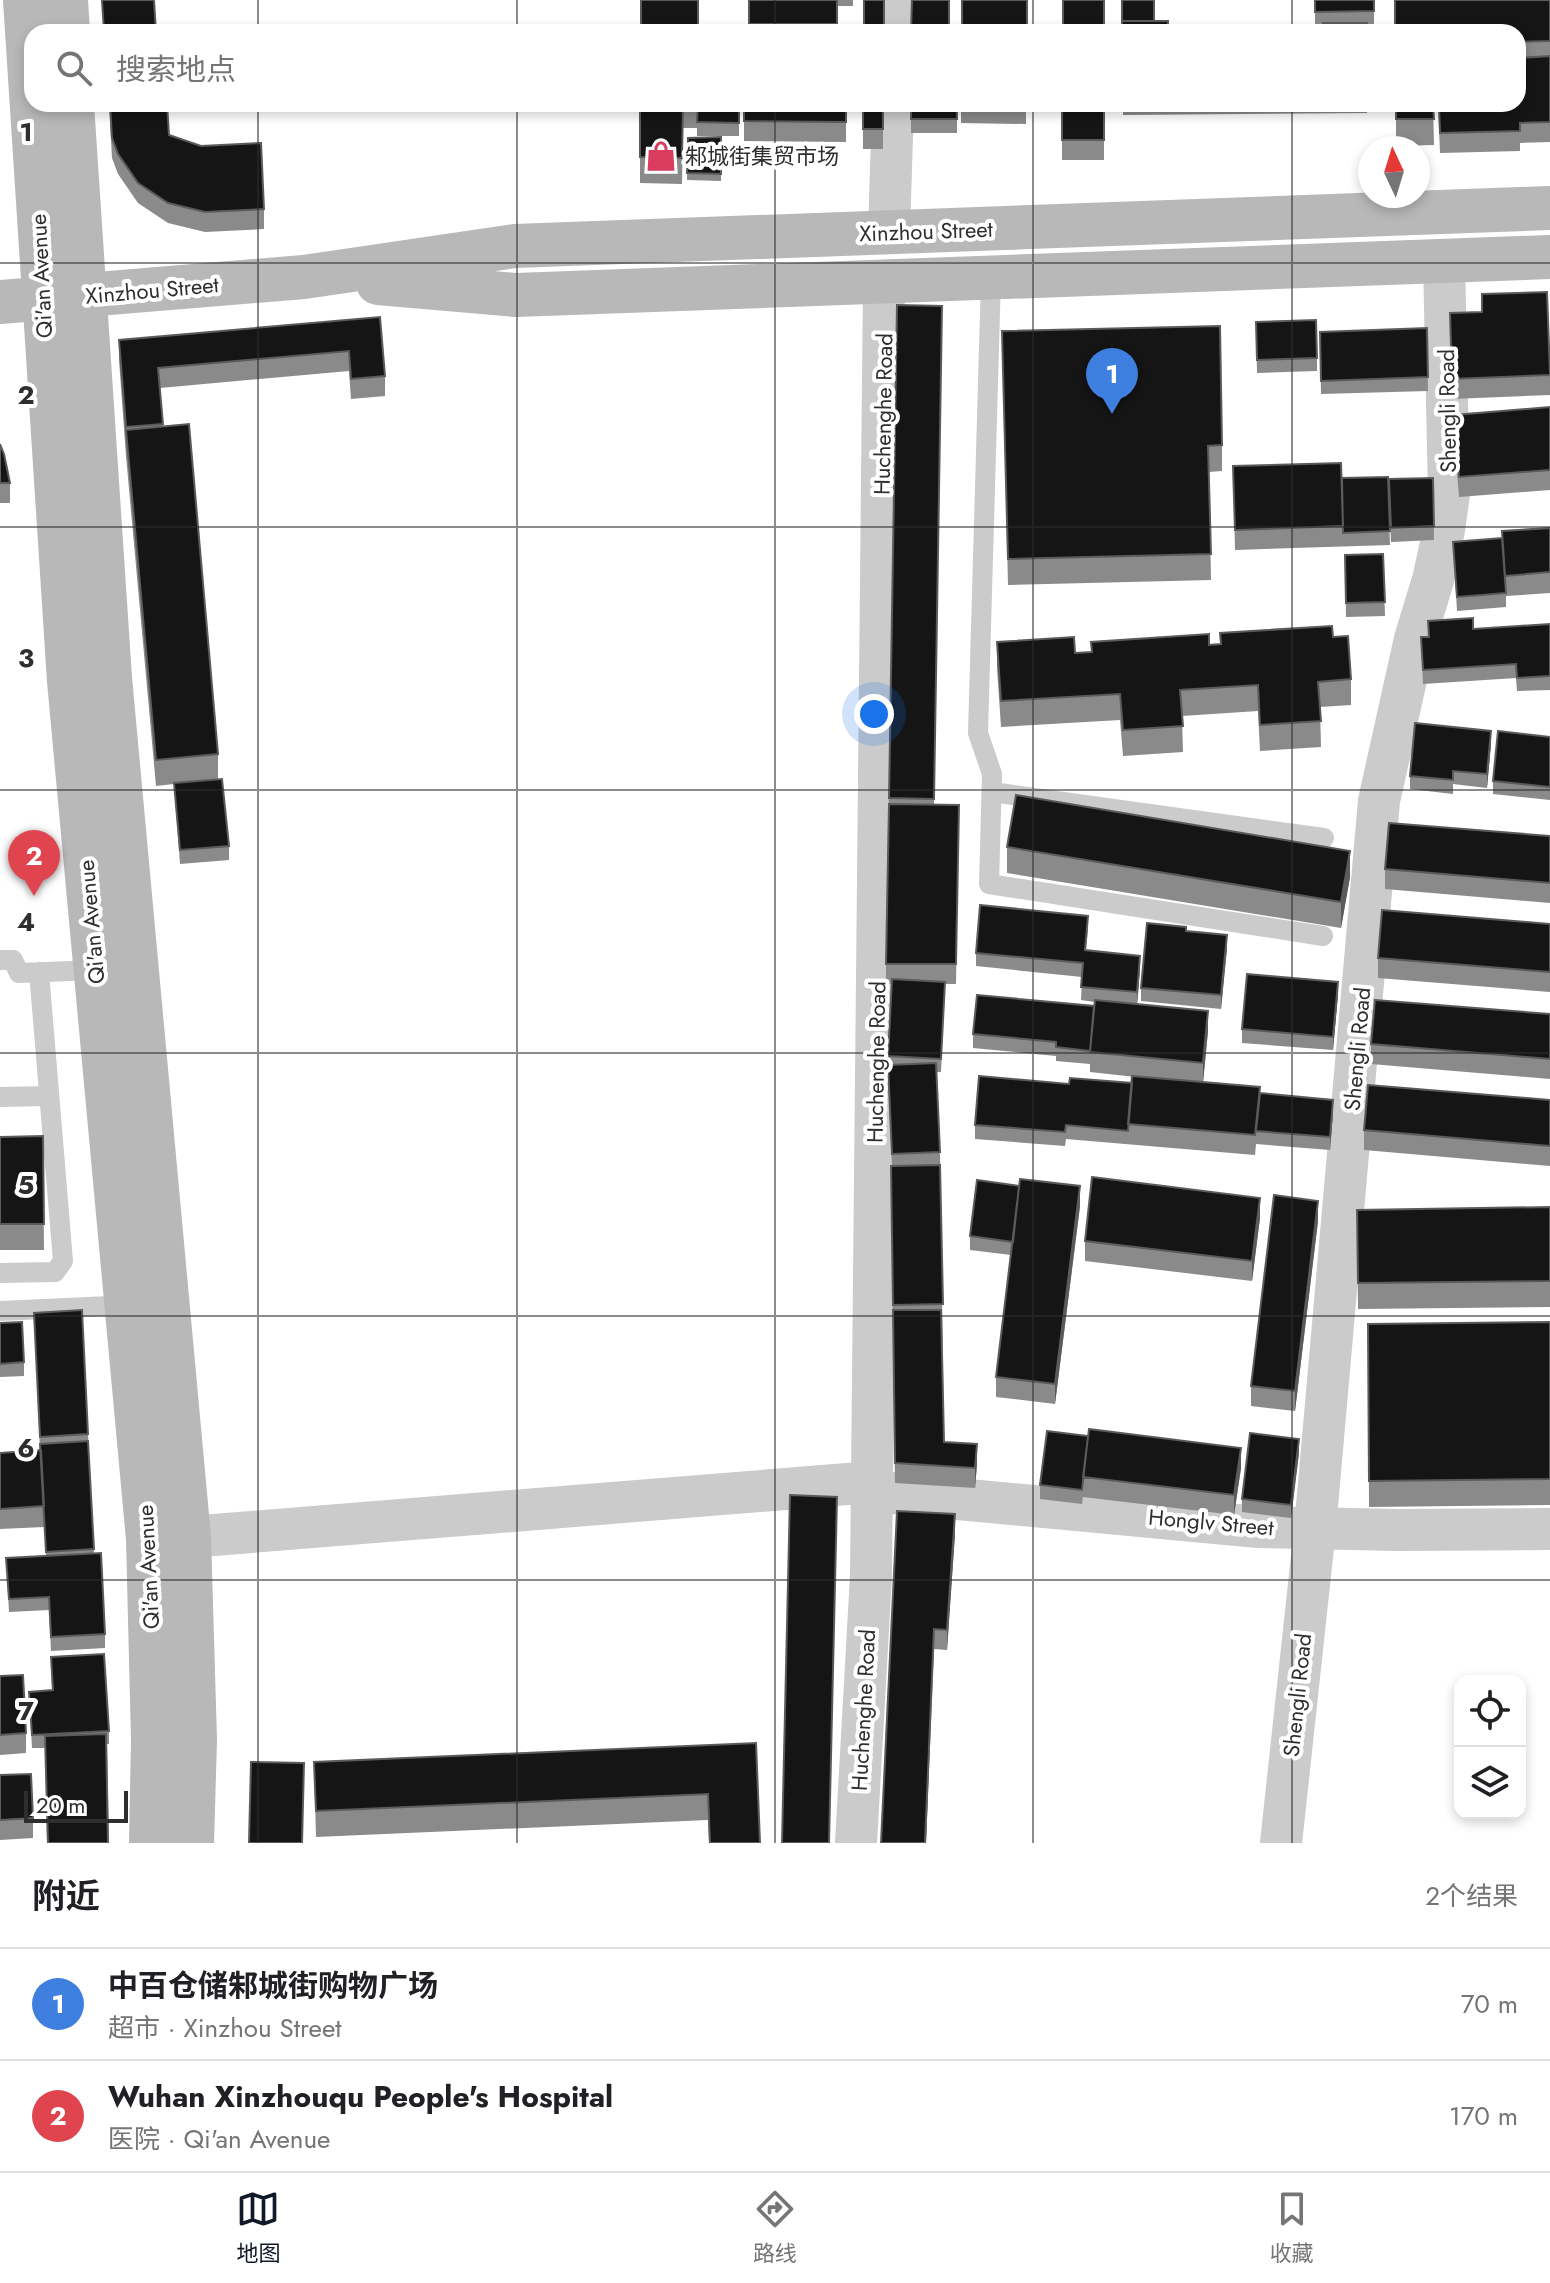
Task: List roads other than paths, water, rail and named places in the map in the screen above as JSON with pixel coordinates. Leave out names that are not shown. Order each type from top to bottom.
[{"type":"main road","name":"Qi'an Avenue","points":[[25,0],[26,24]]},
{"type":"main road","points":[[66,0],[68,24]]},
{"type":"main road","name":"Qi'an Avenue","points":[[31,112],[69,681],[96,970],[148,1304],[189,1537],[194,1697],[192,1843]]},
{"type":"main road","name":"Qi'an Avenue","points":[[71,112],[42,299],[110,678],[148,1304],[148,1539],[153,1740],[151,1843]]},
{"type":"main road","name":"Xinzhou Street","points":[[42,299],[304,277],[515,246],[1550,208]]},
{"type":"main road","name":"Xinzhou Street","points":[[304,277],[516,295],[1550,257]]},
{"type":"street","points":[[895,24],[896,0]]},
{"type":"street","points":[[889,233],[893,112]]},
{"type":"street","name":"Shengli Road","points":[[1281,1843],[1315,1529],[1379,801],[1415,639],[1444,530],[1449,494],[1444,261]]},
{"type":"street","name":"Huchenghe Road","points":[[856,1843],[871,1576],[884,281]]},
{"type":"street","name":"Honglv Street","points":[[189,1537],[872,1487],[1258,1527],[1550,1529]]},
{"type":"lane","points":[[991,277],[978,733],[992,774],[989,884],[1323,936]]},
{"type":"lane","points":[[992,792],[1324,838]]},
{"type":"lane","points":[[0,960],[13,960],[19,973],[96,970]]},
{"type":"lane","points":[[0,1273],[55,1272],[63,1261],[39,972]]},
{"type":"lane","points":[[0,1097],[49,1096]]},
{"type":"lane","points":[[0,1311],[148,1304]]},
{"type":"place","name":"邾城街集贸市场","points":[[661,156]]},
{"type":"place","name":"中百仓储邾城街购物广场","points":[[1112,414]]},
{"type":"place","name":"Wuhan Xinzhouqu People's Hospital","points":[[34,896]]}]
